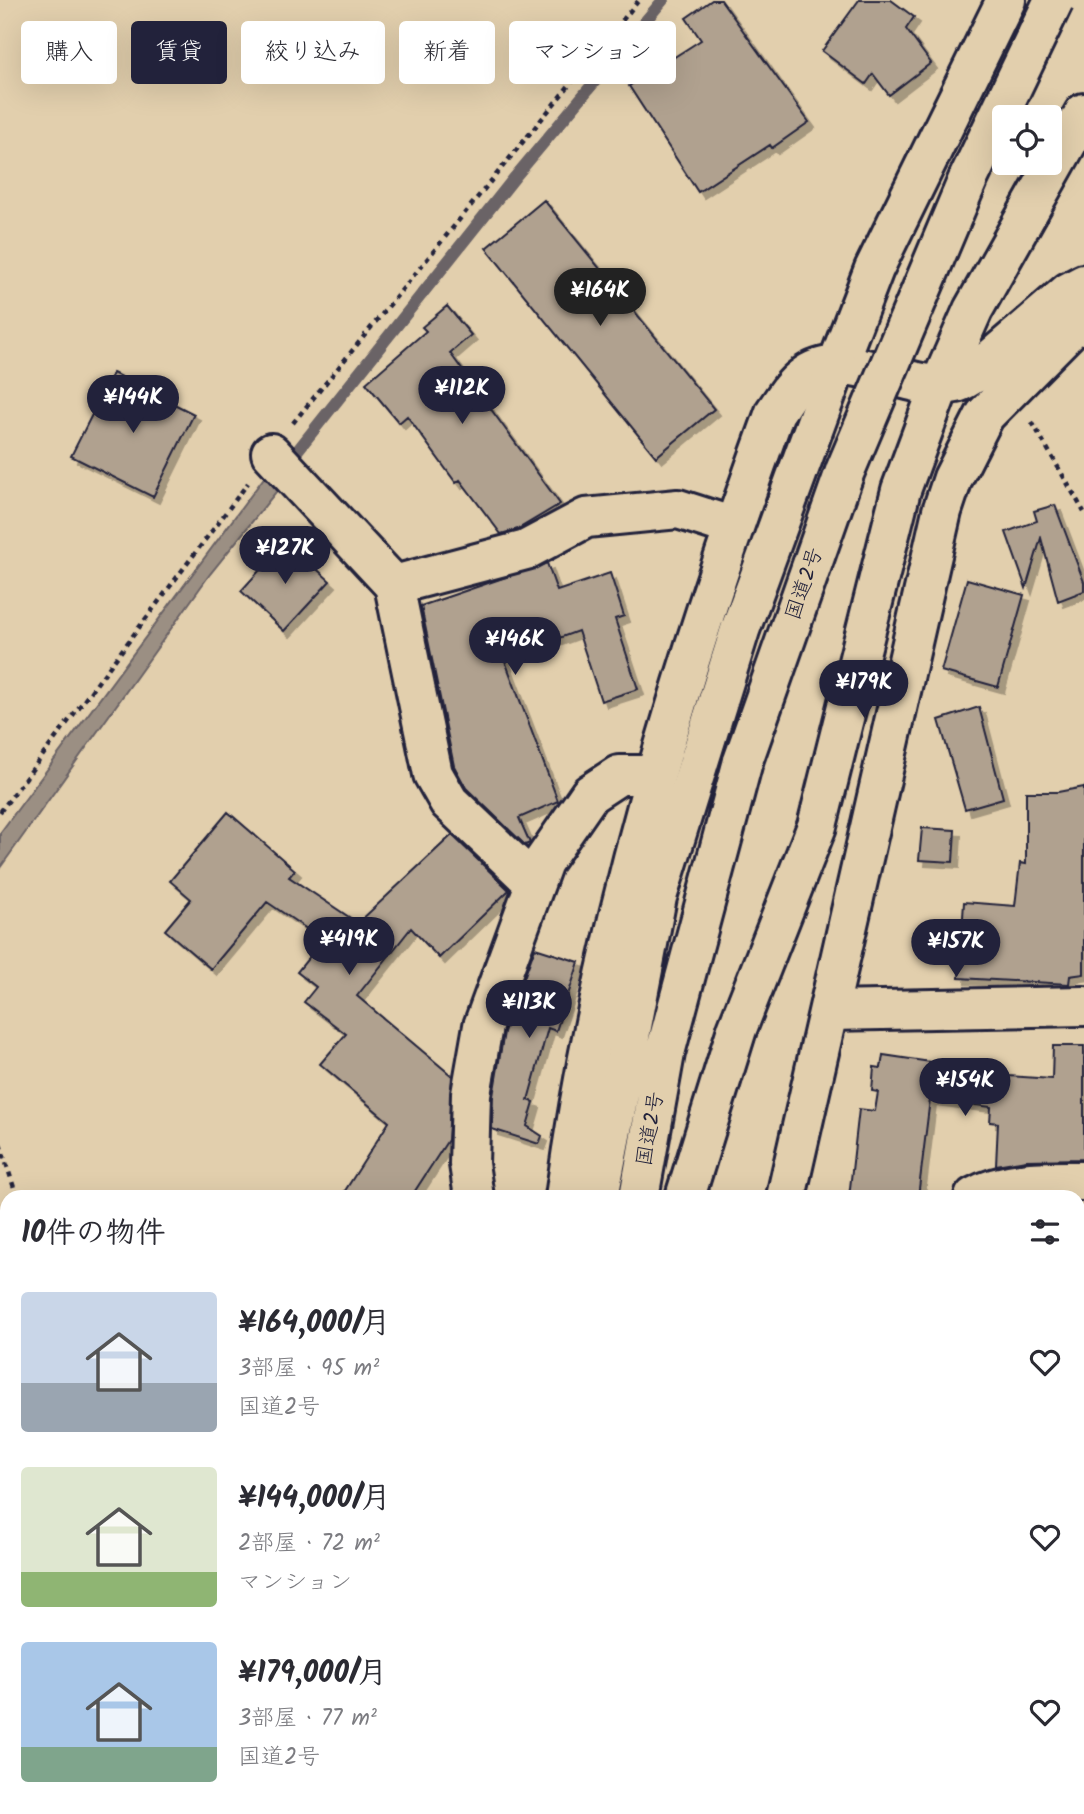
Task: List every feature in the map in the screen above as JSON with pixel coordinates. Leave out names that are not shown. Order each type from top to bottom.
[{"type":"main road","points":[[600,1190],[657,897],[740,630],[874,269],[1006,0]]},
{"type":"main road","name":"国道2号","points":[[640,1190],[665,1053],[743,761],[845,471],[968,177],[1054,0]]},
{"type":"main road","points":[[687,1190],[737,1029],[817,826],[901,490],[940,385],[973,310],[1084,113]]},
{"type":"main road","points":[[566,1190],[597,1016],[655,775],[734,527],[775,412],[801,378],[820,367],[837,365],[940,385],[957,383],[975,373],[1069,292],[1084,284]]},
{"type":"main road","points":[[790,1190],[942,511],[958,467],[985,415],[1084,315]]},
{"type":"main road","points":[[280,463],[394,585],[433,774],[449,802],[535,884]]},
{"type":"main road","points":[[394,585],[526,550],[586,519],[677,509],[734,527]]},
{"type":"main road","points":[[473,1190],[469,1164],[471,1094],[483,1026],[544,862],[590,794],[620,775],[655,775]]},
{"type":"main road","points":[[829,1011],[1084,1006]]},
{"type":"main road","points":[[987,1190],[1022,1183],[1084,1181]]},
{"type":"path","points":[[0,812],[280,463],[339,363],[639,0]]},
{"type":"path","points":[[1013,388],[1084,512]]},
{"type":"path","points":[[0,1144],[15,1190]]},
{"type":"shaded area","points":[[266,475],[284,482],[210,574],[0,868],[0,833]]},
{"type":"building","points":[[712,0],[721,0],[809,122],[772,148],[770,145],[698,192],[629,86],[676,84],[676,56],[701,40],[686,18]]},
{"type":"building","points":[[859,0],[891,0],[914,17],[906,29],[931,63],[889,95],[873,74],[866,84],[822,51]]},
{"type":"building","points":[[544,200],[714,409],[656,457],[486,248]]},
{"type":"building","points":[[447,306],[471,335],[450,353],[560,504],[518,529],[501,534],[460,480],[456,483],[407,416],[399,423],[366,383],[426,331],[422,327]]},
{"type":"building","points":[[113,373],[194,414],[153,497],[71,456]]},
{"type":"building","points":[[1055,505],[1084,582],[1084,591],[1058,601],[1041,538],[1026,588],[1006,532],[1037,521],[1034,511]]},
{"type":"building","points":[[286,541],[330,581],[284,631],[241,591]]},
{"type":"building","points":[[547,563],[557,591],[610,573],[624,616],[615,619],[638,689],[601,701],[578,631],[504,658],[558,801],[519,818],[530,843],[525,845],[466,788],[454,766],[421,606]]},
{"type":"building","points":[[967,579],[1024,595],[998,687],[941,671]]},
{"type":"building","points":[[979,707],[1003,798],[965,809],[939,720]]},
{"type":"building","points":[[1084,787],[1084,974],[1070,976],[1069,984],[959,978],[964,902],[1015,906],[1020,863],[1026,864],[1026,792],[1058,792]]},
{"type":"building","points":[[228,812],[295,870],[289,877],[358,923],[452,835],[509,890],[439,958],[411,928],[357,996],[452,1076],[448,1140],[416,1190],[345,1190],[389,1122],[320,1064],[346,1034],[304,1002],[316,987],[297,972],[323,940],[267,902],[211,969],[165,930],[191,899],[170,881]]},
{"type":"building","points":[[922,828],[955,830],[953,862],[919,860]]},
{"type":"building","points":[[535,948],[579,962],[556,1031],[548,1028],[528,1100],[534,1102],[527,1126],[542,1136],[539,1144],[492,1129],[493,1096],[504,1032]]},
{"type":"building","points":[[1053,1046],[1084,1046],[1084,1159],[1026,1160],[996,1165],[998,1123],[990,1122],[991,1107],[930,1099],[919,1190],[850,1190],[859,1109],[875,1111],[878,1092],[872,1091],[874,1067],[881,1068],[883,1055],[951,1065],[950,1072],[1052,1079]]},
{"type":"waterway","points":[[286,465],[515,177],[663,0]]}]
